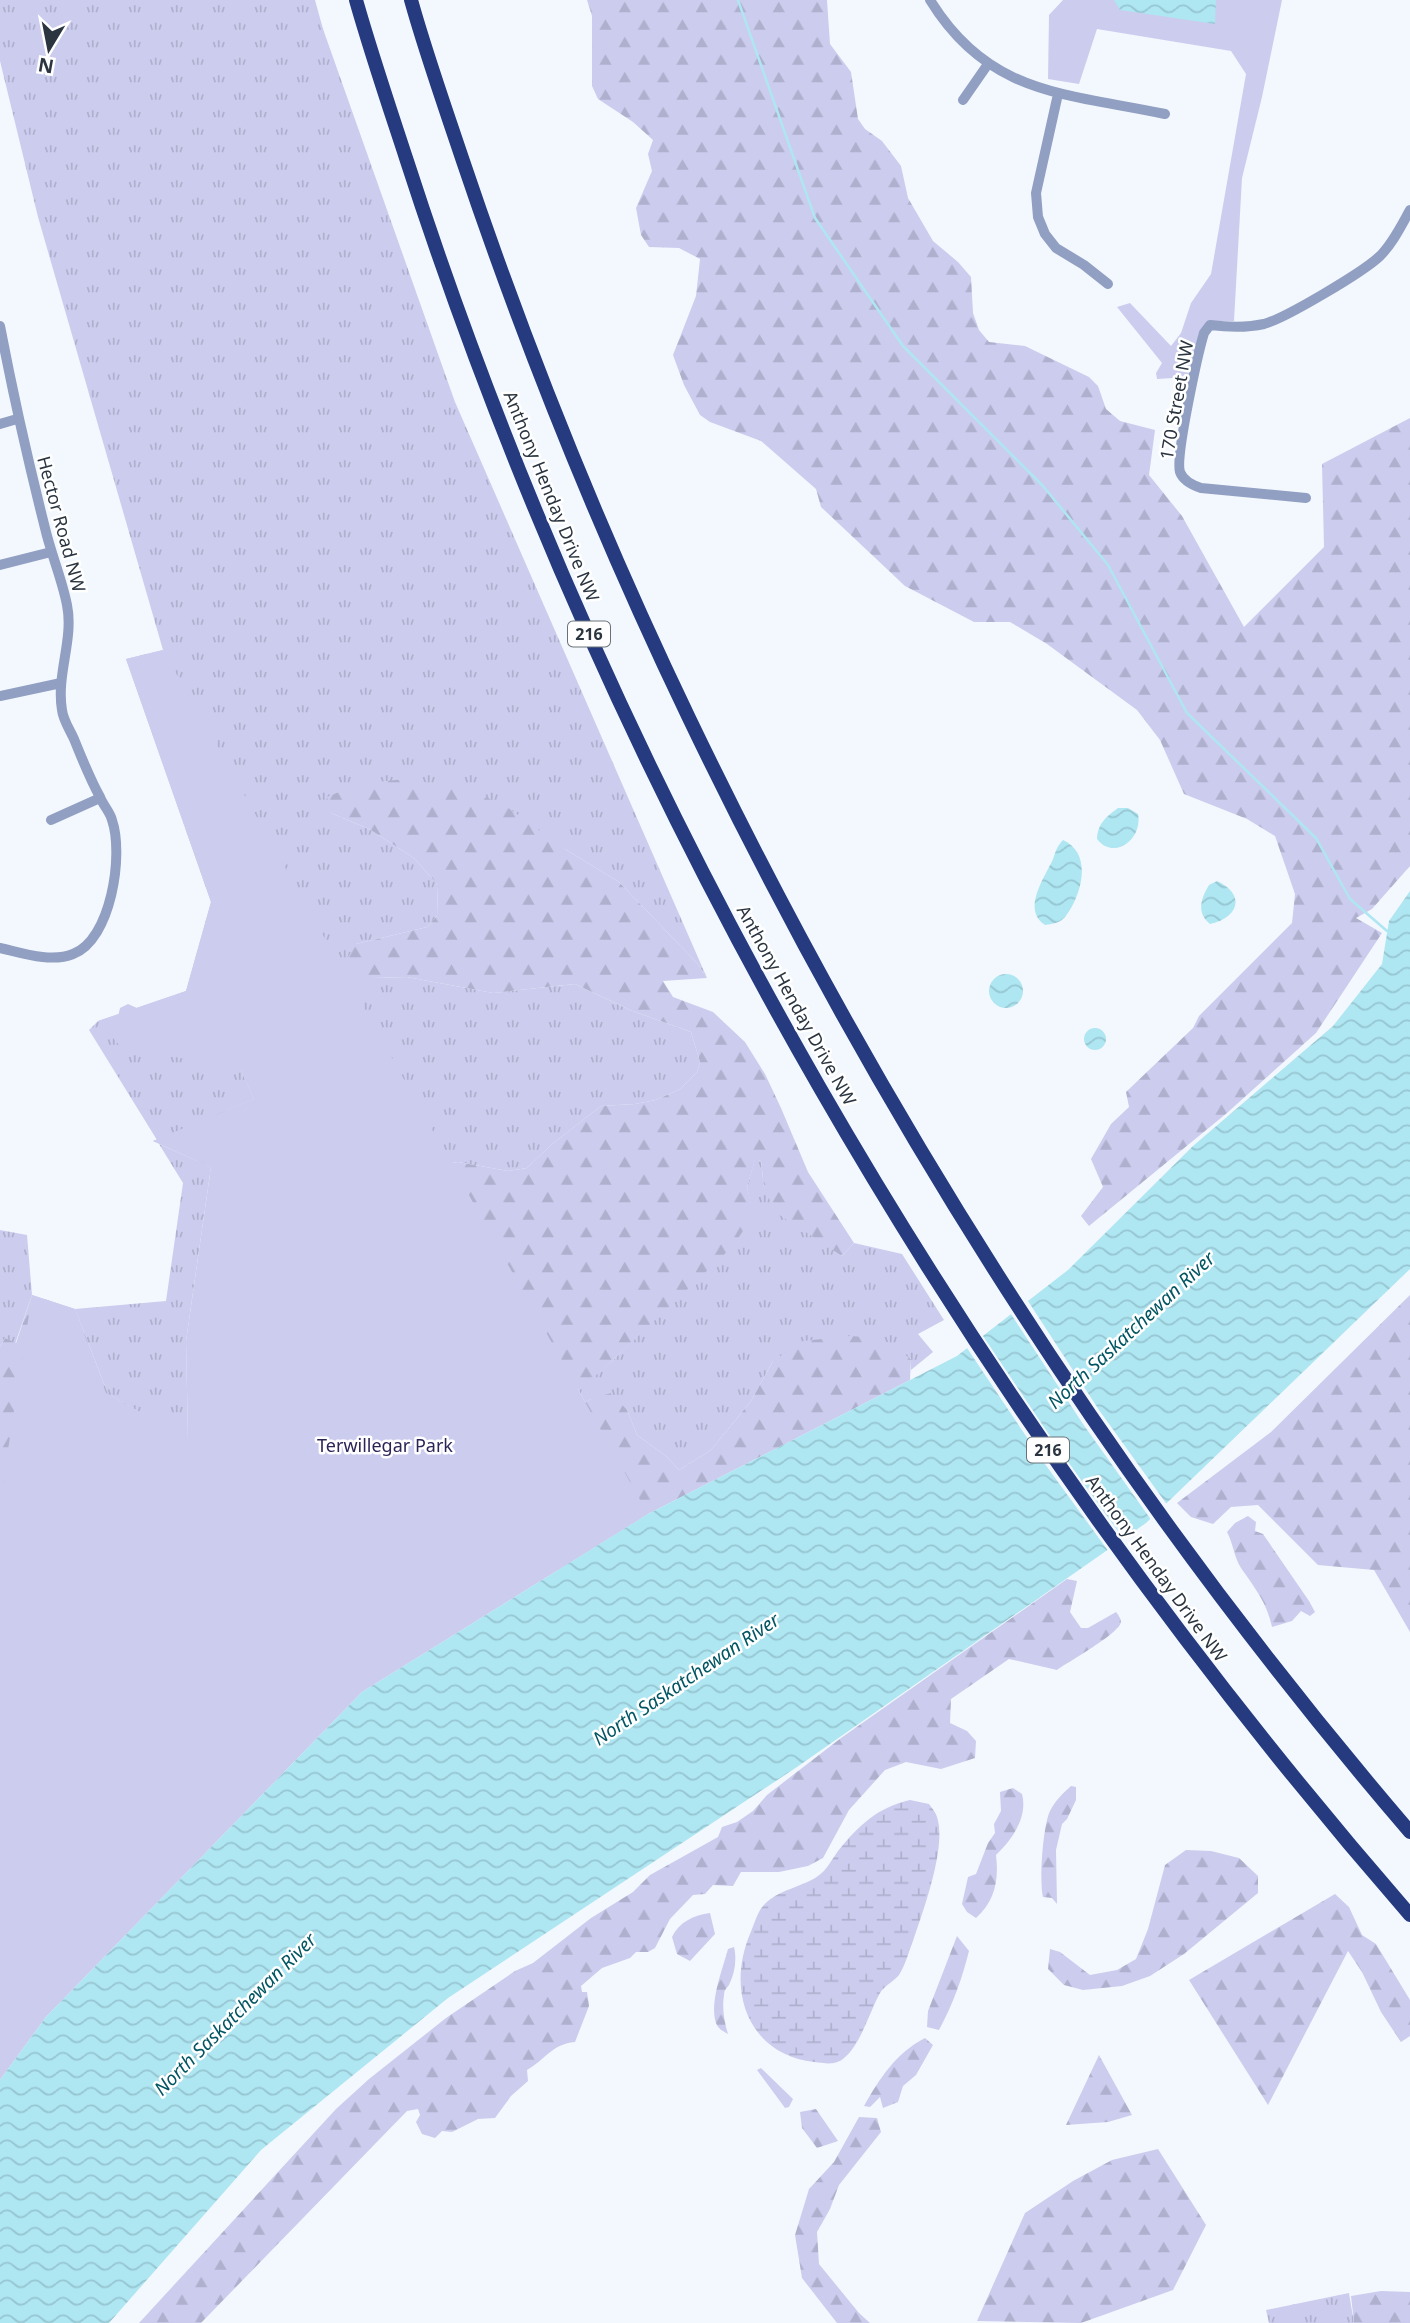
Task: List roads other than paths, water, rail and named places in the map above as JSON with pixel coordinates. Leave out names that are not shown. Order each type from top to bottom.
[{"type":"highway","name":"Anthony Henday Drive NW","points":[[354,0],[443,273],[523,481],[577,608],[686,840],[802,1057],[968,1332],[1049,1452],[1135,1573],[1217,1681],[1410,1917]]},
{"type":"highway","name":"Anthony Henday Drive NW","points":[[411,0],[494,252],[576,467],[626,584],[736,814],[806,951],[936,1176],[1091,1416],[1177,1537],[1318,1722],[1410,1832]]},
{"type":"street","points":[[930,0],[965,47],[1012,77],[1058,94],[1165,114]]},
{"type":"street","points":[[963,100],[988,64]]},
{"type":"street","points":[[1058,94],[1037,193],[1038,217],[1045,234],[1056,248],[1108,284]]},
{"type":"street","name":"170 Street NW","points":[[1306,498],[1200,488],[1181,476],[1179,467],[1183,430],[1200,344],[1209,325],[1245,327],[1274,321],[1370,265],[1390,245],[1410,210]]},
{"type":"street","name":"Hector Road NW","points":[[0,326],[18,419],[69,620],[61,683],[62,712],[112,819],[117,843],[116,867],[107,908],[86,947],[76,954],[63,957],[37,956],[0,948]]},
{"type":"street","points":[[0,424],[18,419]]},
{"type":"street","points":[[0,565],[51,552]]},
{"type":"street","points":[[0,696],[61,683]]},
{"type":"street","points":[[51,820],[100,798]]},
{"type":"water","points":[[1114,0],[1216,0],[1215,24],[1120,10]]},
{"type":"water","points":[[1118,808],[1128,808],[1138,814],[1138,823],[1132,839],[1119,847],[1111,848],[1097,839],[1098,833],[1103,821]]},
{"type":"water","points":[[1063,840],[1079,855],[1082,876],[1080,888],[1065,917],[1045,925],[1038,919],[1035,902]]},
{"type":"water","points":[[1217,881],[1232,892],[1235,905],[1227,917],[1210,924],[1203,915],[1201,905],[1209,885]]},
{"type":"water","name":"North Saskatchewan River","points":[[1410,891],[1410,1269],[1146,1523],[797,1767],[448,1998],[261,2150],[109,2323],[0,2323],[0,2080],[46,2017],[362,1692],[648,1514],[957,1356],[1068,1270],[1193,1146],[1333,1026],[1382,964],[1389,921]]},
{"type":"water","points":[[1006,974],[1018,979],[1023,991],[1018,1003],[1006,1008],[994,1003],[989,991],[994,979]]},
{"type":"water","points":[[1095,1028],[1103,1031],[1106,1039],[1103,1047],[1095,1050],[1087,1047],[1084,1039],[1087,1031]]},
{"type":"waterway","points":[[738,0],[815,218],[903,346],[1043,486],[1108,565],[1187,713],[1316,838],[1350,899],[1387,931]]},
{"type":"park label","name":"Terwillegar Park","points":[[385,1445]]}]
